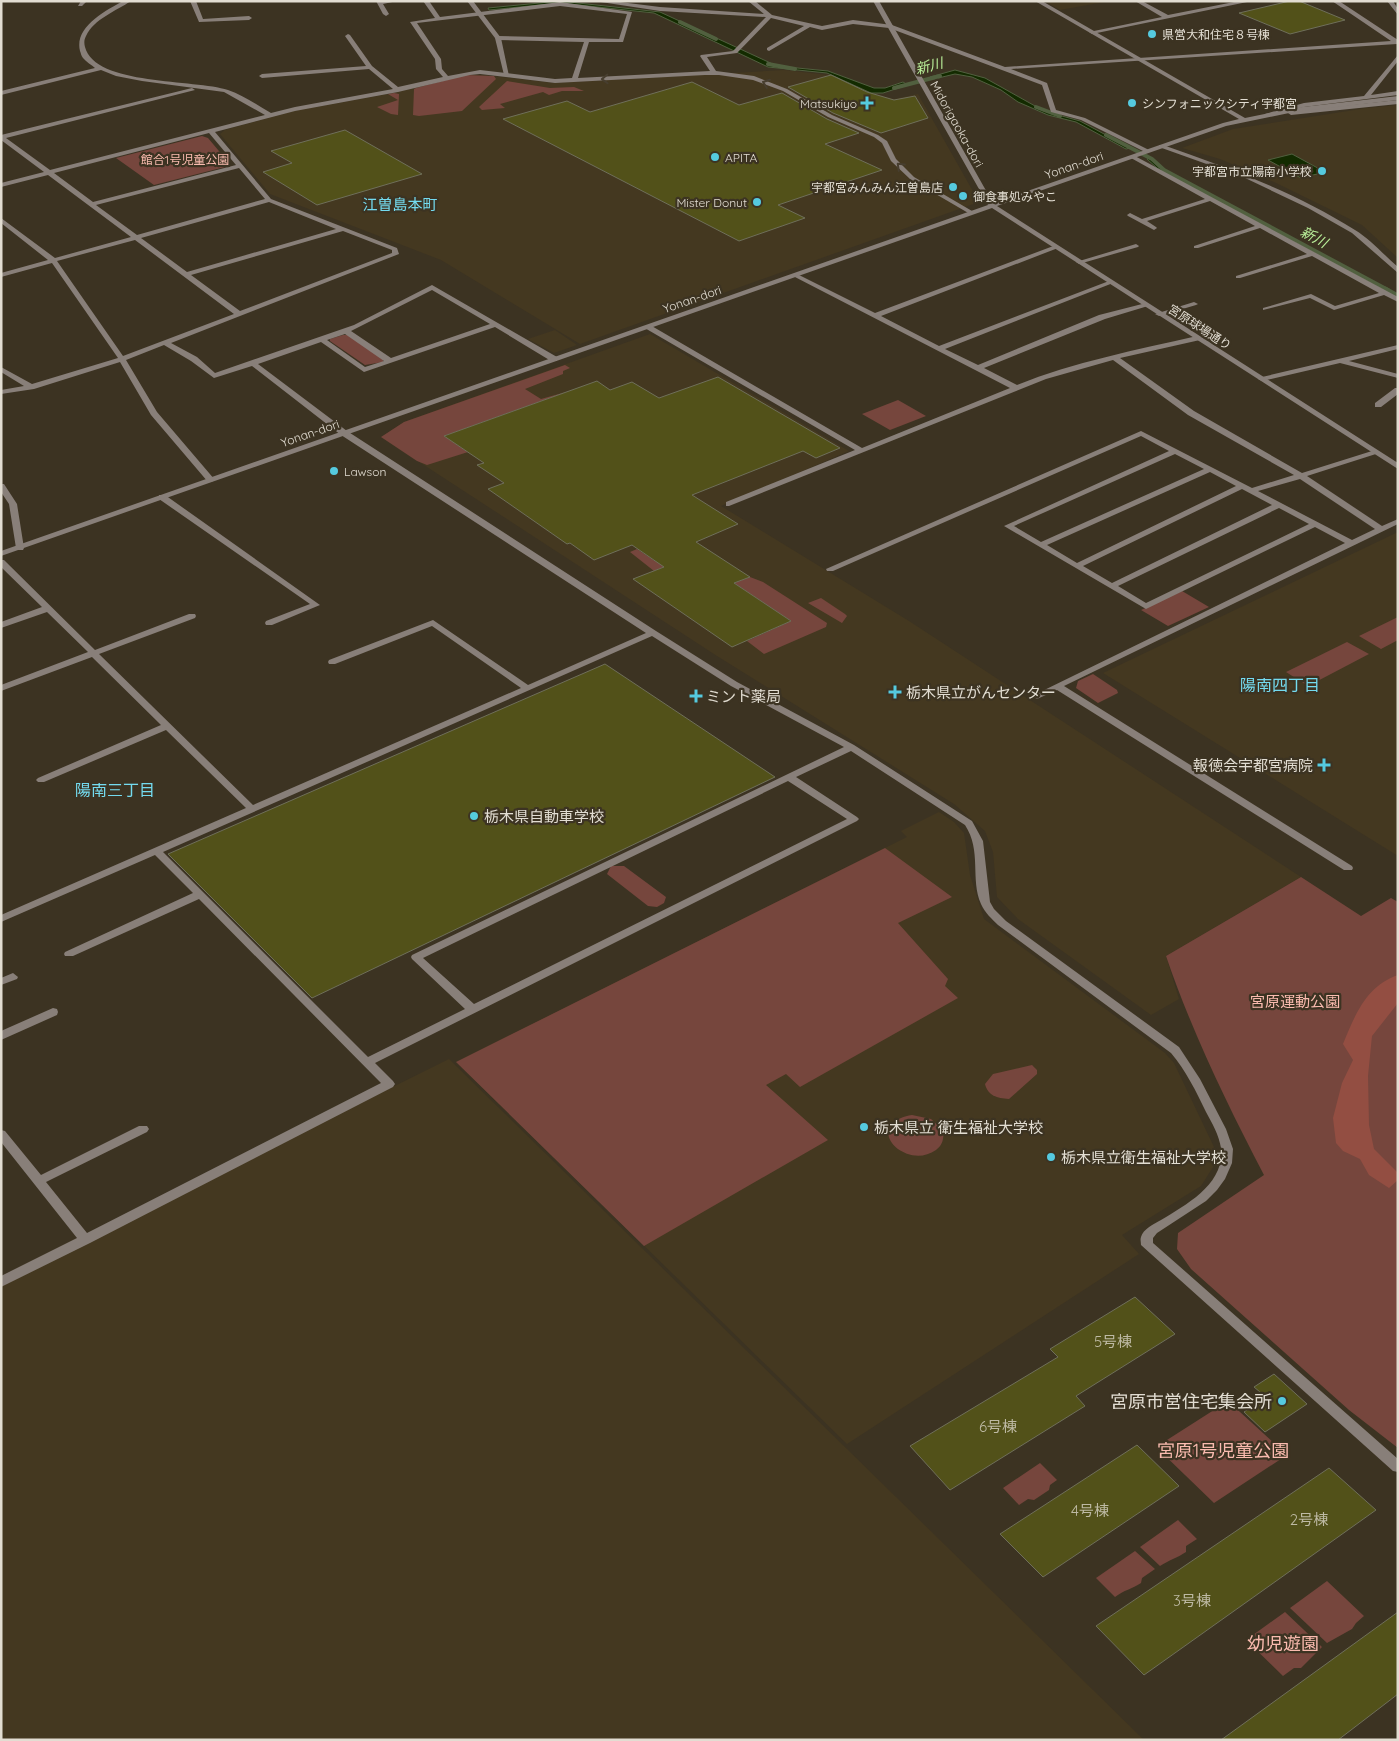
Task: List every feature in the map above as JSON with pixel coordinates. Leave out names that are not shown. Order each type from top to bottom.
[{"type":"street","points":[[128,1],[104,14],[82,36],[80,48],[87,59],[102,68],[130,77],[225,91],[270,114]]},
{"type":"street","points":[[193,1],[201,21],[249,18]]},
{"type":"street","points":[[386,14],[379,2],[394,1]]},
{"type":"street","points":[[426,1],[439,19]]},
{"type":"street","points":[[470,1],[498,38],[508,75]]},
{"type":"street","points":[[597,1],[660,8],[770,16],[822,28],[853,22],[890,26],[1045,84],[1053,111],[1082,119],[1147,151]]},
{"type":"street","points":[[751,1],[770,16]]},
{"type":"street","name":"Midorigaoka-dori","points":[[876,1],[991,205]]},
{"type":"street","points":[[1038,1],[1243,119]]},
{"type":"street","points":[[1138,1],[1167,17]]},
{"type":"street","points":[[1092,32],[1249,1]]},
{"type":"street","points":[[1335,1],[1397,42]]},
{"type":"street","points":[[1390,1],[1398,13]]},
{"type":"street","points":[[446,78],[439,69],[438,59],[413,22],[560,4],[630,14],[621,41],[498,38]]},
{"type":"street","points":[[714,73],[703,56],[735,52],[770,16]]},
{"type":"street","points":[[768,49],[809,25]]},
{"type":"street","points":[[348,36],[370,67],[398,90]]},
{"type":"street","points":[[574,80],[587,40]]},
{"type":"street","points":[[1004,68],[1397,42]]},
{"type":"street","points":[[1366,97],[1398,57]]},
{"type":"street","points":[[262,76],[370,67]]},
{"type":"street","points":[[1,93],[102,68]]},
{"type":"street","points":[[1,185],[270,114],[398,90],[480,72],[555,80],[714,73],[754,78],[785,90],[830,116],[876,136],[885,142],[893,160],[912,178],[970,212]]},
{"type":"street","points":[[1,137],[198,88]]},
{"type":"street","points":[[1268,114],[1304,105],[1398,94]]},
{"type":"street","name":"Yonan-dori","points":[[1,554],[970,212],[1243,119],[1294,110],[1398,98]]},
{"type":"street","points":[[1268,114],[1398,102]]},
{"type":"street","points":[[1,392],[31,387],[122,359],[396,254],[395,249],[269,200],[211,131]]},
{"type":"street","points":[[1,137],[238,313]]},
{"type":"street","points":[[1161,146],[1245,176],[1310,207],[1354,232],[1398,271]]},
{"type":"street","points":[[1133,157],[1398,300]]},
{"type":"street","points":[[92,204],[240,166]]},
{"type":"street","points":[[1141,221],[1211,199]]},
{"type":"street","points":[[1,275],[269,200]]},
{"type":"street","name":"宮原球場通り","points":[[991,205],[1398,467]]},
{"type":"street","points":[[1130,215],[1154,228]]},
{"type":"street","points":[[1,220],[53,260],[122,359],[154,413],[211,480]]},
{"type":"street","points":[[1196,247],[1262,226]]},
{"type":"street","points":[[187,274],[342,228]]},
{"type":"street","points":[[1079,262],[1136,246]]},
{"type":"street","points":[[876,315],[1056,247]]},
{"type":"street","points":[[1238,277],[1313,254]]},
{"type":"street","points":[[795,275],[1015,387]]},
{"type":"street","points":[[940,348],[1111,282]]},
{"type":"street","points":[[164,342],[194,360],[214,376],[346,330],[432,287],[554,359]]},
{"type":"street","points":[[1265,309],[1311,296],[1334,308],[1385,293]]},
{"type":"street","points":[[1159,314],[1194,304]]},
{"type":"street","points":[[978,368],[1102,317],[1146,305]]},
{"type":"street","points":[[321,339],[364,370],[494,325]]},
{"type":"street","points":[[647,327],[860,450]]},
{"type":"street","points":[[346,330],[390,361]]},
{"type":"street","points":[[729,504],[1015,387],[1069,369],[1197,338]]},
{"type":"street","points":[[1262,379],[1398,347]]},
{"type":"street","points":[[1114,357],[1191,413],[1300,476],[1381,529]]},
{"type":"street","points":[[1340,361],[1398,376]]},
{"type":"street","points":[[253,363],[344,433],[653,633],[734,684],[851,747],[967,821],[979,840],[985,900],[992,914],[1168,1044],[1186,1063],[1223,1135],[1227,1149],[1226,1167],[1212,1190],[1153,1230],[1147,1237],[1147,1245],[1398,1467]]},
{"type":"street","points":[[1,368],[31,387]]},
{"type":"street","points":[[1378,405],[1398,390]]},
{"type":"street","points":[[1388,398],[1398,401]]},
{"type":"street","points":[[830,569],[1141,433],[1351,543]]},
{"type":"street","points":[[1176,451],[1008,526],[1146,606],[1315,524]]},
{"type":"street","points":[[1251,491],[1375,453]]},
{"type":"street","points":[[1041,545],[1210,469]]},
{"type":"street","points":[[1,486],[13,504],[20,548]]},
{"type":"street","points":[[1077,566],[1243,486]]},
{"type":"street","points":[[162,497],[316,605],[269,623]]},
{"type":"street","points":[[1112,586],[1279,505]]},
{"type":"street","points":[[1037,696],[1398,521]]},
{"type":"street","points":[[1,562],[252,809]]},
{"type":"street","points":[[1,625],[49,608]]},
{"type":"street","points":[[1,688],[192,616]]},
{"type":"street","points":[[332,662],[433,623],[527,688]]},
{"type":"street","points":[[1,919],[653,633]]},
{"type":"street","points":[[1058,686],[1348,868]]},
{"type":"street","points":[[41,780],[168,726]]},
{"type":"street","points":[[472,1010],[416,957],[851,747]]},
{"type":"street","points":[[367,1062],[854,819],[790,778]]},
{"type":"street","points":[[1,1282],[389,1084],[157,851]]},
{"type":"street","points":[[69,954],[200,894]]},
{"type":"street","points":[[1,982],[12,977]]},
{"type":"street","points":[[1,1036],[53,1012]]},
{"type":"street","points":[[40,1181],[143,1129]]},
{"type":"street","points":[[3,1139],[40,1181],[86,1240]]},
{"type":"shaded area","points":[[560,1],[660,12],[777,66],[828,71],[874,88],[885,88],[903,82],[908,85],[883,93],[871,93],[827,73],[768,67],[654,13],[560,3],[489,10],[488,8]]},
{"type":"shaded area","points":[[1045,1],[1110,1],[1060,10]]},
{"type":"shaded area","points":[[784,70],[829,75],[870,92],[894,99],[918,94],[979,202],[580,344],[441,260],[270,194],[220,134],[225,130],[293,111],[394,93],[465,75],[483,75],[554,83]]},
{"type":"shaded area","points":[[955,70],[985,78],[1044,111],[1080,121],[1130,148],[1126,149],[1076,122],[1048,115],[1018,102],[1001,90],[972,77],[955,74],[934,79],[930,77]]},
{"type":"shaded area","name":"宇都宮市立陽南小学校","points":[[1398,105],[1398,258],[1362,225],[1274,182],[1220,159],[1182,148],[1233,129]]},
{"type":"shaded area","points":[[1292,154],[1325,172],[1301,178],[1268,160]]},
{"type":"shaded area","points":[[1150,158],[1160,168],[1398,296],[1398,299],[1157,168],[1147,159]]},
{"type":"shaded area","points":[[555,330],[577,345],[554,353],[528,339]]},
{"type":"shaded area","name":"栃木県立がんセンター","points":[[650,334],[849,451],[721,506],[909,621],[1301,877],[1166,956],[1179,999],[1151,1015],[1018,919],[997,897],[993,852],[985,831],[954,804],[717,656],[381,437],[404,422]]},
{"type":"shaded area","name":"報徳会宇都宮病院","points":[[1398,532],[1398,856],[1103,673]]},
{"type":"shaded area","name":"栃木県立 衛生福祉大学校","points":[[939,812],[954,822],[964,833],[970,875],[984,919],[1165,1053],[1174,1063],[1214,1147],[1215,1164],[1201,1186],[1122,1235],[1139,1254],[847,1444],[456,1062],[907,837],[901,831]]},
{"type":"shaded area","points":[[1398,975],[1398,1003],[1372,1036],[1368,1076],[1369,1125],[1374,1149],[1398,1173],[1398,1180],[1389,1188],[1369,1175],[1360,1159],[1343,1151],[1336,1143],[1333,1118],[1342,1083],[1353,1060],[1343,1044],[1357,1012],[1378,986]]},
{"type":"shaded area","points":[[449,1059],[1144,1740],[1,1740],[1,1282]]},
{"type":"green space","points":[[465,75],[494,76],[496,79],[462,111],[413,115],[414,89]]},
{"type":"green space","points":[[507,81],[550,88],[574,87],[584,91],[562,91],[549,95],[543,92],[500,104],[505,108],[482,110],[479,107]]},
{"type":"green space","points":[[388,94],[399,94],[398,115],[391,114],[377,107],[398,100]]},
{"type":"green space","name":"館合1号児童公園","points":[[202,136],[208,138],[229,163],[225,167],[154,185],[116,158]]},
{"type":"green space","points":[[348,335],[383,359],[383,362],[365,365],[330,341],[330,339]]},
{"type":"green space","points":[[565,365],[570,368],[563,371],[563,374],[525,389],[541,399],[566,392],[444,436],[468,452],[427,465],[417,461],[381,437],[404,422]]},
{"type":"green space","points":[[898,400],[926,416],[890,430],[862,414]]},
{"type":"green space","points":[[637,549],[655,561],[682,559],[654,571],[630,552]]},
{"type":"green space","points":[[750,577],[763,582],[827,623],[826,627],[764,654],[747,641],[791,621],[734,583]]},
{"type":"green space","points":[[1182,591],[1209,607],[1168,626],[1141,610]]},
{"type":"green space","points":[[821,598],[847,616],[842,623],[808,603]]},
{"type":"green space","points":[[1398,617],[1398,640],[1381,649],[1359,636]]},
{"type":"green space","points":[[1347,642],[1369,654],[1308,686],[1286,672]]},
{"type":"green space","points":[[1093,674],[1117,690],[1118,693],[1098,703],[1076,688],[1078,681]]},
{"type":"green space","points":[[885,848],[952,897],[898,923],[948,979],[945,986],[958,998],[800,1087],[786,1074],[766,1085],[828,1140],[644,1246],[456,1062]]},
{"type":"green space","points":[[611,866],[624,866],[666,897],[664,903],[657,907],[648,906],[607,874]]},
{"type":"green space","name":"宮原運動公園","points":[[1301,877],[1361,916],[1391,898],[1398,902],[1398,1448],[1349,1410],[1191,1269],[1177,1249],[1178,1233],[1264,1175],[1211,1067],[1187,1012],[1166,956]]},
{"type":"green space","points":[[1032,1065],[1037,1070],[1037,1074],[1009,1099],[994,1096],[986,1088],[985,1084],[993,1074]]},
{"type":"green space","points":[[912,1115],[931,1119],[943,1130],[943,1141],[936,1150],[924,1155],[912,1155],[901,1151],[893,1144],[889,1136],[889,1127],[897,1120]]},
{"type":"green space","name":"宮原1号児童公園","points":[[1228,1401],[1287,1455],[1214,1503],[1156,1447]]},
{"type":"green space","points":[[1040,1463],[1057,1480],[1050,1485],[1049,1490],[1034,1500],[1028,1499],[1019,1505],[1003,1488]]},
{"type":"green space","points":[[1178,1520],[1197,1539],[1186,1546],[1186,1552],[1160,1566],[1140,1547]]},
{"type":"green space","points":[[1135,1551],[1155,1569],[1142,1578],[1141,1583],[1115,1597],[1096,1578]]},
{"type":"green space","name":"幼児遊園","points":[[1327,1581],[1364,1616],[1352,1629],[1327,1643],[1290,1608]]},
{"type":"green space","name":"幼児遊園","points":[[1285,1612],[1322,1647],[1301,1668],[1294,1668],[1283,1676],[1246,1640]]},
{"type":"building","points":[[1290,1],[1299,1],[1345,20],[1290,34],[1239,13]]},
{"type":"building","name":"Matsukiyo","points":[[831,75],[867,92],[894,100],[915,96],[928,118],[881,133],[833,113],[788,87]]},
{"type":"building","name":"APITA","points":[[692,82],[739,105],[782,93],[827,119],[859,133],[825,144],[882,170],[778,205],[805,218],[739,241],[503,119],[567,101],[590,112]]},
{"type":"building","points":[[345,130],[422,174],[317,205],[263,172],[292,163],[271,151]]},
{"type":"building","points":[[718,377],[840,448],[816,458],[803,451],[692,495],[738,524],[696,542],[750,577],[734,583],[791,621],[732,647],[633,579],[664,567],[632,545],[594,560],[570,543],[567,544],[488,489],[504,483],[477,465],[484,463],[444,436],[597,381],[610,390],[632,382],[659,398]]},
{"type":"building","name":"栃木県自動車学校","points":[[605,664],[775,777],[312,998],[168,854]]},
{"type":"building","points":[[1135,1297],[1175,1334],[1076,1396],[1085,1406],[950,1490],[910,1446],[1058,1357],[1050,1349]]},
{"type":"building","name":"宮原市営住宅集会所","points":[[1274,1374],[1307,1404],[1265,1432],[1244,1412],[1266,1397],[1254,1387]]},
{"type":"building","points":[[1137,1445],[1179,1486],[1043,1577],[1000,1534]]},
{"type":"building","points":[[1329,1468],[1376,1510],[1144,1675],[1096,1626]]},
{"type":"building","points":[[1398,1612],[1398,1694],[1338,1740],[1221,1740]]},
{"type":"waterway","name":"新川","points":[[680,22],[716,39]]},
{"type":"waterway","name":"新川","points":[[768,64],[795,69]]},
{"type":"waterway","name":"新川","points":[[894,88],[940,76]]},
{"type":"waterway","name":"新川","points":[[1036,107],[1060,116]]},
{"type":"waterway","name":"新川","points":[[1106,135],[1152,159],[1164,170],[1388,290]]},
{"type":"waterway","name":"新川","points":[[1385,289],[1398,296]]},
{"type":"place","name":"県営大和住宅８号棟","points":[[1152,34]]},
{"type":"place","name":"Matsukiyo","points":[[867,103]]},
{"type":"place","name":"シンフォニックシティ宇都宮","points":[[1132,103]]},
{"type":"place","name":"APITA","points":[[715,157]]},
{"type":"place","name":"宇都宮市立陽南小学校","points":[[1322,171]]},
{"type":"place","name":"宇都宮みんみん江曽島店","points":[[953,187]]},
{"type":"place","name":"御食事処みやこ","points":[[963,196]]},
{"type":"place","name":"Mister Donut","points":[[757,202]]},
{"type":"place","name":"Lawson","points":[[334,471]]},
{"type":"place","name":"栃木県立がんセンター","points":[[895,692]]},
{"type":"place","name":"ミント薬局","points":[[696,696]]},
{"type":"place","name":"報徳会宇都宮病院","points":[[1324,765]]},
{"type":"place","name":"栃木県自動車学校","points":[[474,816]]},
{"type":"place","name":"栃木県立 衛生福祉大学校","points":[[864,1127]]},
{"type":"place","name":"栃木県立衛生福祉大学校","points":[[1051,1157]]},
{"type":"place","name":"宮原市営住宅集会所","points":[[1282,1401]]},
{"type":"district","name":"江曽島本町","points":[[400,204]]},
{"type":"district","name":"陽南四丁目","points":[[1280,685]]},
{"type":"district","name":"陽南三丁目","points":[[115,790]]}]
